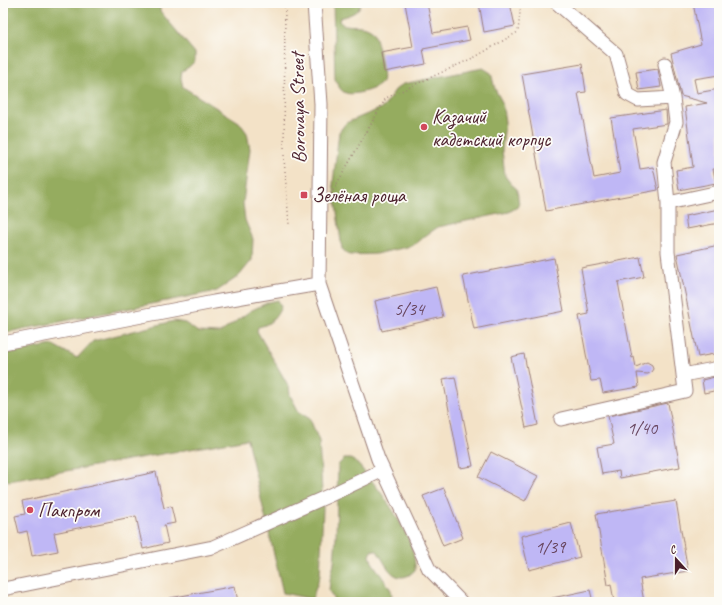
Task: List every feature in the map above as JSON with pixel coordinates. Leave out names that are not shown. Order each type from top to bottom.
[{"type":"street","name":"Borovaya Street","points":[[314,3],[320,104],[319,284],[378,459],[429,569],[462,602]]},
{"type":"street","points":[[558,3],[616,54],[627,94],[638,100],[673,98]]},
{"type":"street","points":[[561,419],[685,391],[668,252],[668,203],[664,162],[676,122],[673,98],[665,64]]},
{"type":"street","points":[[668,203],[719,192]]},
{"type":"street","points":[[3,343],[214,302],[319,284]]},
{"type":"street","points":[[683,375],[719,368]]},
{"type":"street","points":[[3,590],[213,547],[383,470]]},
{"type":"path","points":[[285,3],[284,158],[289,224]]},
{"type":"path","points":[[319,202],[332,193],[386,98],[475,57],[518,32],[521,3]]},
{"type":"green space","points":[[3,3],[160,3],[160,11],[195,53],[195,61],[182,71],[181,78],[183,87],[239,122],[247,133],[250,149],[243,203],[245,220],[253,239],[252,260],[239,276],[217,291],[3,333]]},
{"type":"green space","points":[[333,3],[361,3],[356,11],[350,15],[340,18],[339,21],[345,25],[364,26],[369,28],[375,34],[382,65],[383,78],[380,85],[354,94],[349,94],[342,91],[338,86],[335,79]]},
{"type":"green space","points":[[483,68],[491,73],[495,89],[502,102],[505,122],[502,150],[505,176],[517,189],[519,206],[509,212],[438,227],[417,243],[407,247],[376,254],[349,255],[342,249],[333,183],[339,132],[346,123],[384,107],[395,90],[403,84]]},
{"type":"green space","points":[[278,300],[281,307],[277,314],[269,323],[258,327],[257,331],[289,387],[290,395],[299,412],[310,419],[319,441],[323,509],[320,576],[312,599],[283,593],[247,439],[9,481],[3,478],[3,354],[53,345],[77,358],[93,341],[174,321],[185,323],[198,332],[220,333],[250,311],[269,302]]},
{"type":"green space","points":[[344,459],[350,459],[360,466],[375,485],[399,520],[411,546],[415,570],[408,576],[401,577],[392,573],[377,551],[372,550],[370,556],[372,562],[391,590],[392,596],[382,602],[335,602],[329,591],[334,563],[336,537],[338,465]]},
{"type":"building","points":[[405,3],[427,3],[433,33],[467,27],[470,40],[423,49],[426,64],[384,72],[381,53],[413,47]]},
{"type":"building","points":[[479,3],[510,3],[515,26],[484,32]]},
{"type":"building","points":[[693,3],[719,3],[719,75],[694,79],[697,93],[719,89],[719,169],[713,169],[716,183],[679,190],[676,170],[693,167],[685,107],[707,103],[681,96],[671,53],[701,44]]},
{"type":"building","points":[[582,64],[586,92],[578,93],[594,178],[620,173],[611,118],[666,110],[667,124],[633,129],[640,169],[653,167],[658,190],[546,211],[522,74]]},
{"type":"building","points":[[658,69],[661,87],[639,90],[636,72]]},
{"type":"building","points":[[719,209],[719,223],[687,229],[685,216]]},
{"type":"building","points":[[719,245],[719,353],[698,357],[677,254]]},
{"type":"building","points":[[640,257],[644,277],[618,282],[632,358],[634,357],[636,367],[647,362],[652,365],[653,369],[648,374],[637,373],[639,387],[603,393],[600,380],[591,381],[579,316],[589,314],[581,268]]},
{"type":"building","points":[[554,258],[564,311],[474,329],[463,276]]},
{"type":"building","points":[[436,287],[443,317],[382,331],[375,301]]},
{"type":"building","points":[[524,354],[538,425],[526,428],[511,357]]},
{"type":"building","points":[[719,376],[719,390],[704,393],[702,380]]},
{"type":"building","points":[[455,377],[473,466],[460,468],[443,379]]},
{"type":"building","points":[[668,403],[680,467],[620,478],[619,471],[602,474],[597,447],[614,444],[608,416]]},
{"type":"building","points":[[491,452],[538,476],[525,501],[478,477]]},
{"type":"building","points":[[156,472],[164,508],[171,506],[175,523],[164,525],[168,543],[143,549],[136,516],[54,533],[58,551],[32,556],[27,531],[19,533],[15,516],[25,514],[22,501]]},
{"type":"building","points":[[444,488],[463,538],[443,546],[423,496]]},
{"type":"building","points":[[676,501],[688,571],[640,579],[644,602],[614,602],[611,584],[608,585],[596,514]]},
{"type":"building","points":[[571,523],[580,557],[529,570],[521,536]]},
{"type":"building","points":[[235,586],[238,602],[170,602],[170,598]]},
{"type":"building","points":[[590,590],[593,602],[552,602],[552,598]]},
{"type":"place","name":"Казачий кадетский корпус","points":[[424,127]]},
{"type":"place","name":"Зелёная роща","points":[[304,195]]},
{"type":"place","name":"Пакпром","points":[[30,510]]}]
